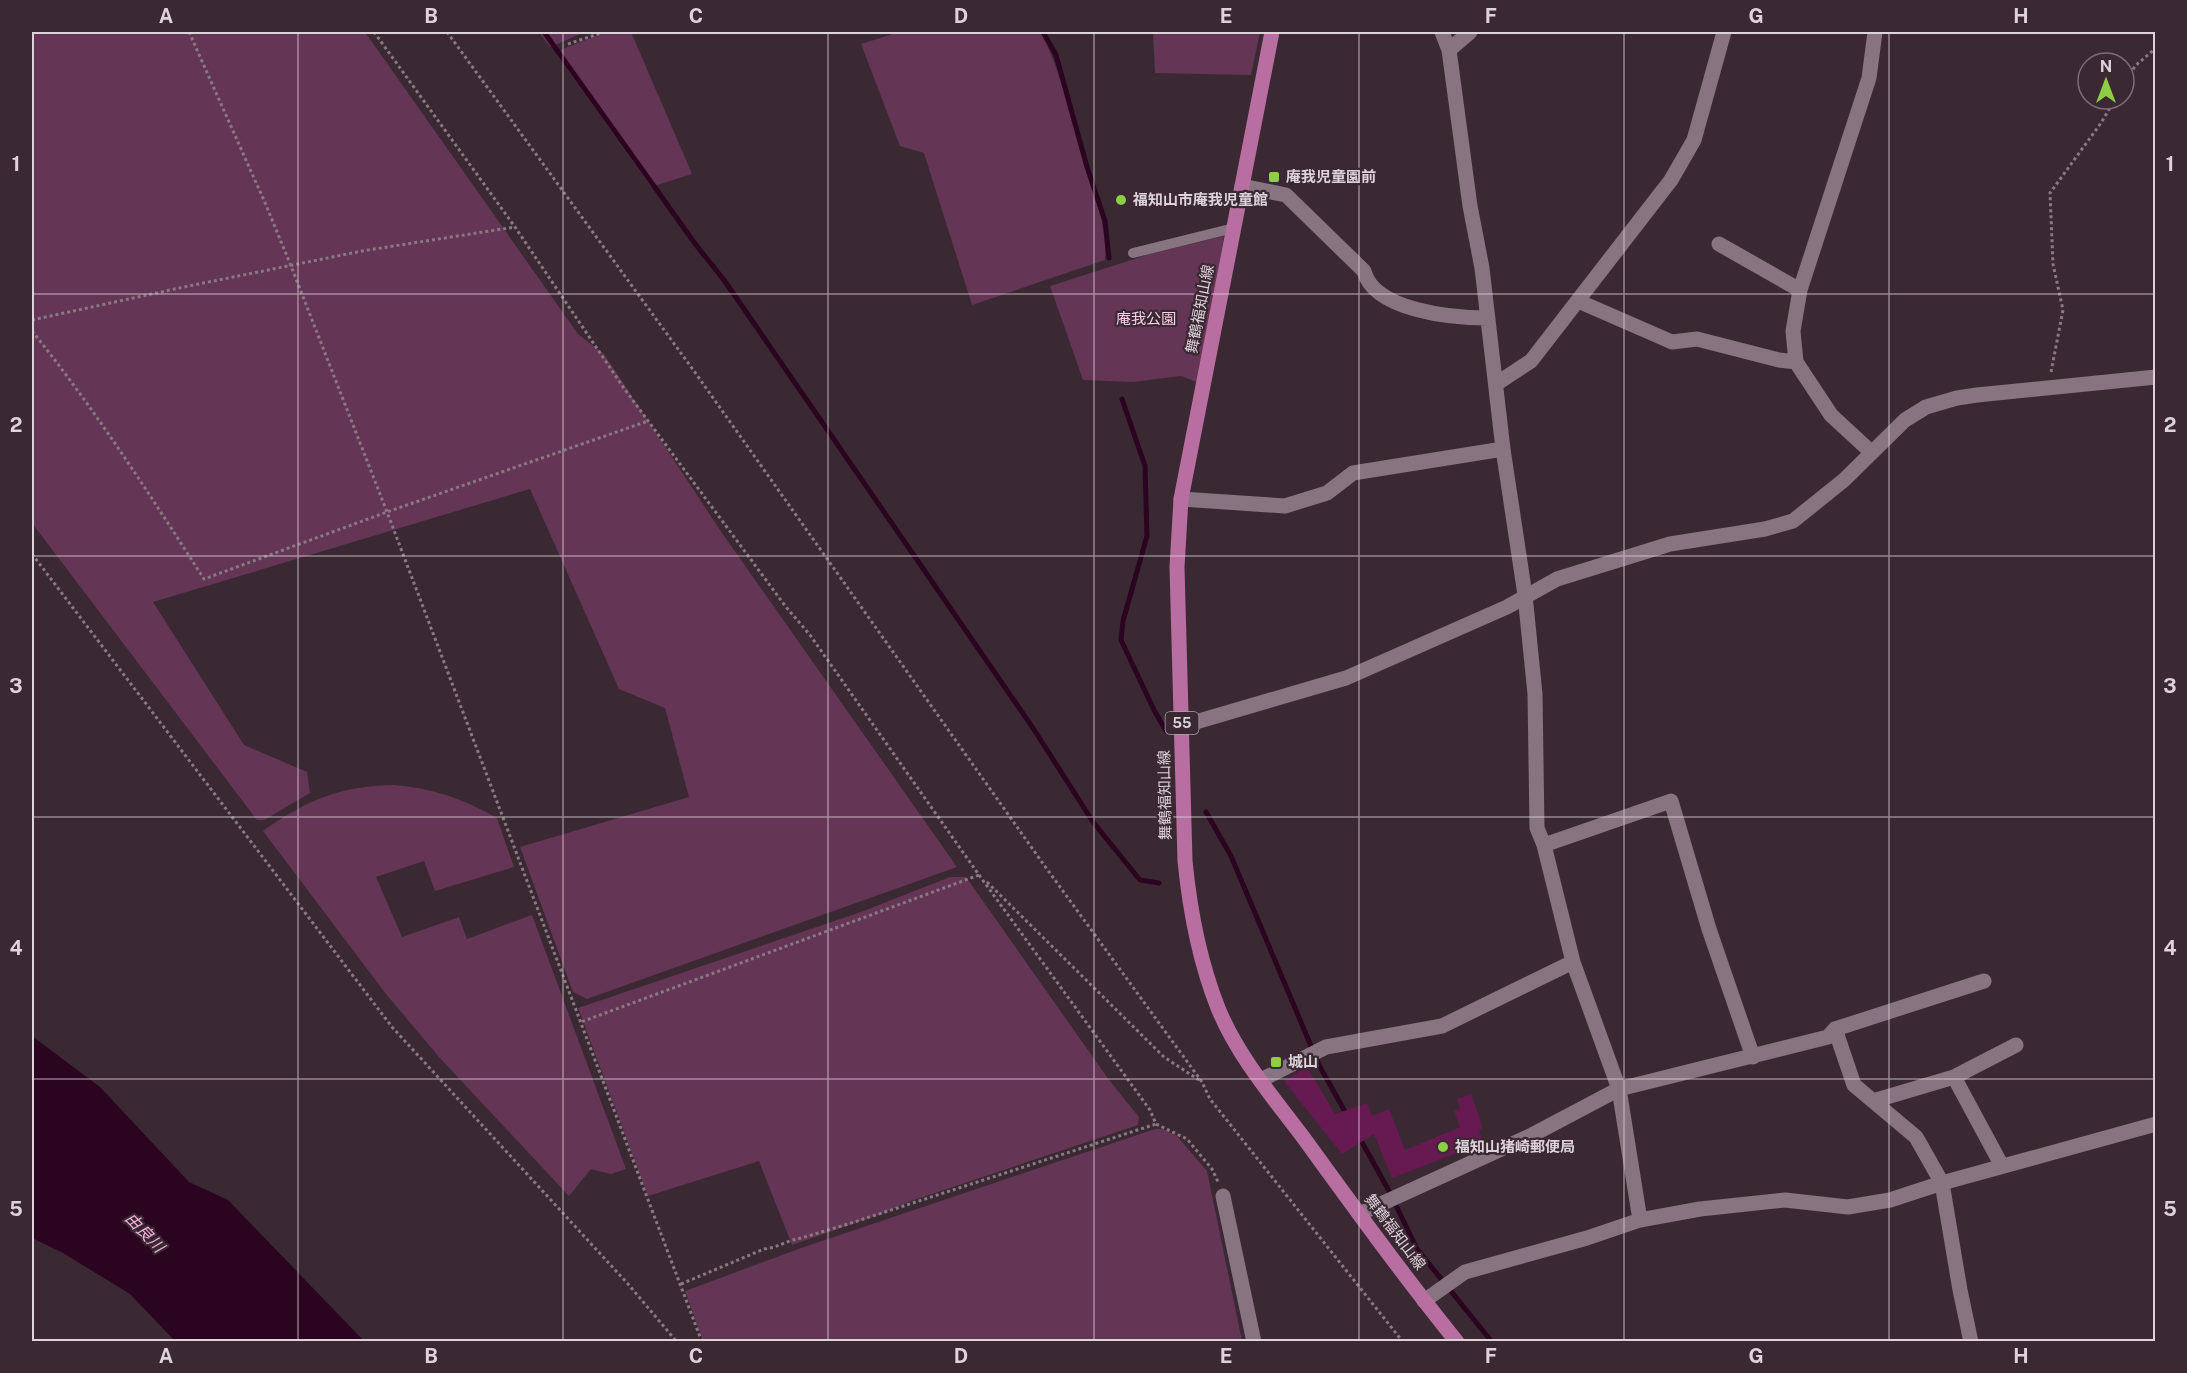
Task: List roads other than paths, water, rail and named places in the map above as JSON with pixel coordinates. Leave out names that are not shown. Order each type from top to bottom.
[{"type":"main road","name":"舞鶴福知山線","points":[[1272,32],[1181,500],[1177,567],[1185,861],[1190,909],[1202,963],[1218,1010],[1239,1050],[1424,1301],[1457,1341]]},
{"type":"street","points":[[1442,32],[1449,50],[1470,206],[1482,268],[1503,449],[1526,595],[1535,694],[1537,828],[1544,845],[1573,962],[1619,1089],[1640,1220]]},
{"type":"street","points":[[1449,50],[1470,32]]},
{"type":"street","points":[[1496,384],[1531,361],[1671,180],[1694,140],[1724,32]]},
{"type":"street","points":[[1871,452],[1831,415],[1796,362],[1793,331],[1800,290],[1869,78],[1875,32]]},
{"type":"street","points":[[1242,186],[1286,195],[1364,271],[1366,282],[1382,296],[1420,310],[1466,318],[1488,318]]},
{"type":"street","points":[[1719,244],[1800,290]]},
{"type":"street","points":[[1578,301],[1672,342],[1697,339],[1779,360],[1796,362]]},
{"type":"street","points":[[1182,726],[1346,678],[1507,607],[1557,579],[1670,544],[1765,529],[1793,521],[1844,480],[1905,420],[1926,407],[1957,398],[2156,377]]},
{"type":"street","points":[[1181,500],[1285,506],[1327,493],[1353,473],[1503,449]]},
{"type":"street","points":[[1544,845],[1671,801],[1709,929],[1753,1057]]},
{"type":"street","points":[[1261,1080],[1326,1047],[1442,1026],[1573,962]]},
{"type":"street","points":[[1359,1214],[1532,1135],[1619,1089],[1828,1037],[1835,1029],[1984,981]]},
{"type":"street","points":[[1835,1029],[1854,1085],[1916,1137],[1942,1183],[1971,1341]]},
{"type":"street","points":[[1873,1101],[1954,1077],[2016,1045]]},
{"type":"street","points":[[1954,1077],[2002,1166]]},
{"type":"street","points":[[1424,1301],[1465,1272],[1587,1238],[1640,1220],[1700,1209],[1785,1200],[1848,1207],[1890,1200],[1942,1183],[2156,1124]]},
{"type":"street","points":[[1223,1196],[1254,1341]]},
{"type":"lane","points":[[1133,253],[1234,228]]},
{"type":"water","name":"由良川","points":[[32,1036],[100,1087],[189,1182],[228,1200],[364,1341],[175,1341],[130,1294],[63,1253],[32,1238]]},
{"type":"waterway","points":[[544,32],[696,245],[724,280],[1033,728],[1093,822],[1140,880],[1159,883]]},
{"type":"waterway","points":[[1043,32],[1056,55],[1087,167],[1105,221],[1109,258]]},
{"type":"waterway","points":[[1122,399],[1145,466],[1147,536],[1123,621],[1121,640],[1166,731]]},
{"type":"waterway","points":[[1206,812],[1231,856],[1319,1065],[1348,1117]]},
{"type":"waterway","points":[[1358,1135],[1388,1189],[1417,1249],[1492,1342]]},
{"type":"place","name":"庵我児童園前","points":[[1274,177]]},
{"type":"place","name":"福知山市庵我児童館","points":[[1121,200]]},
{"type":"place","name":"城山","points":[[1276,1062]]},
{"type":"place","name":"福知山猪崎郵便局","points":[[1443,1147]]},
{"type":"park label","name":"庵我公園","points":[[1146,319]]}]
